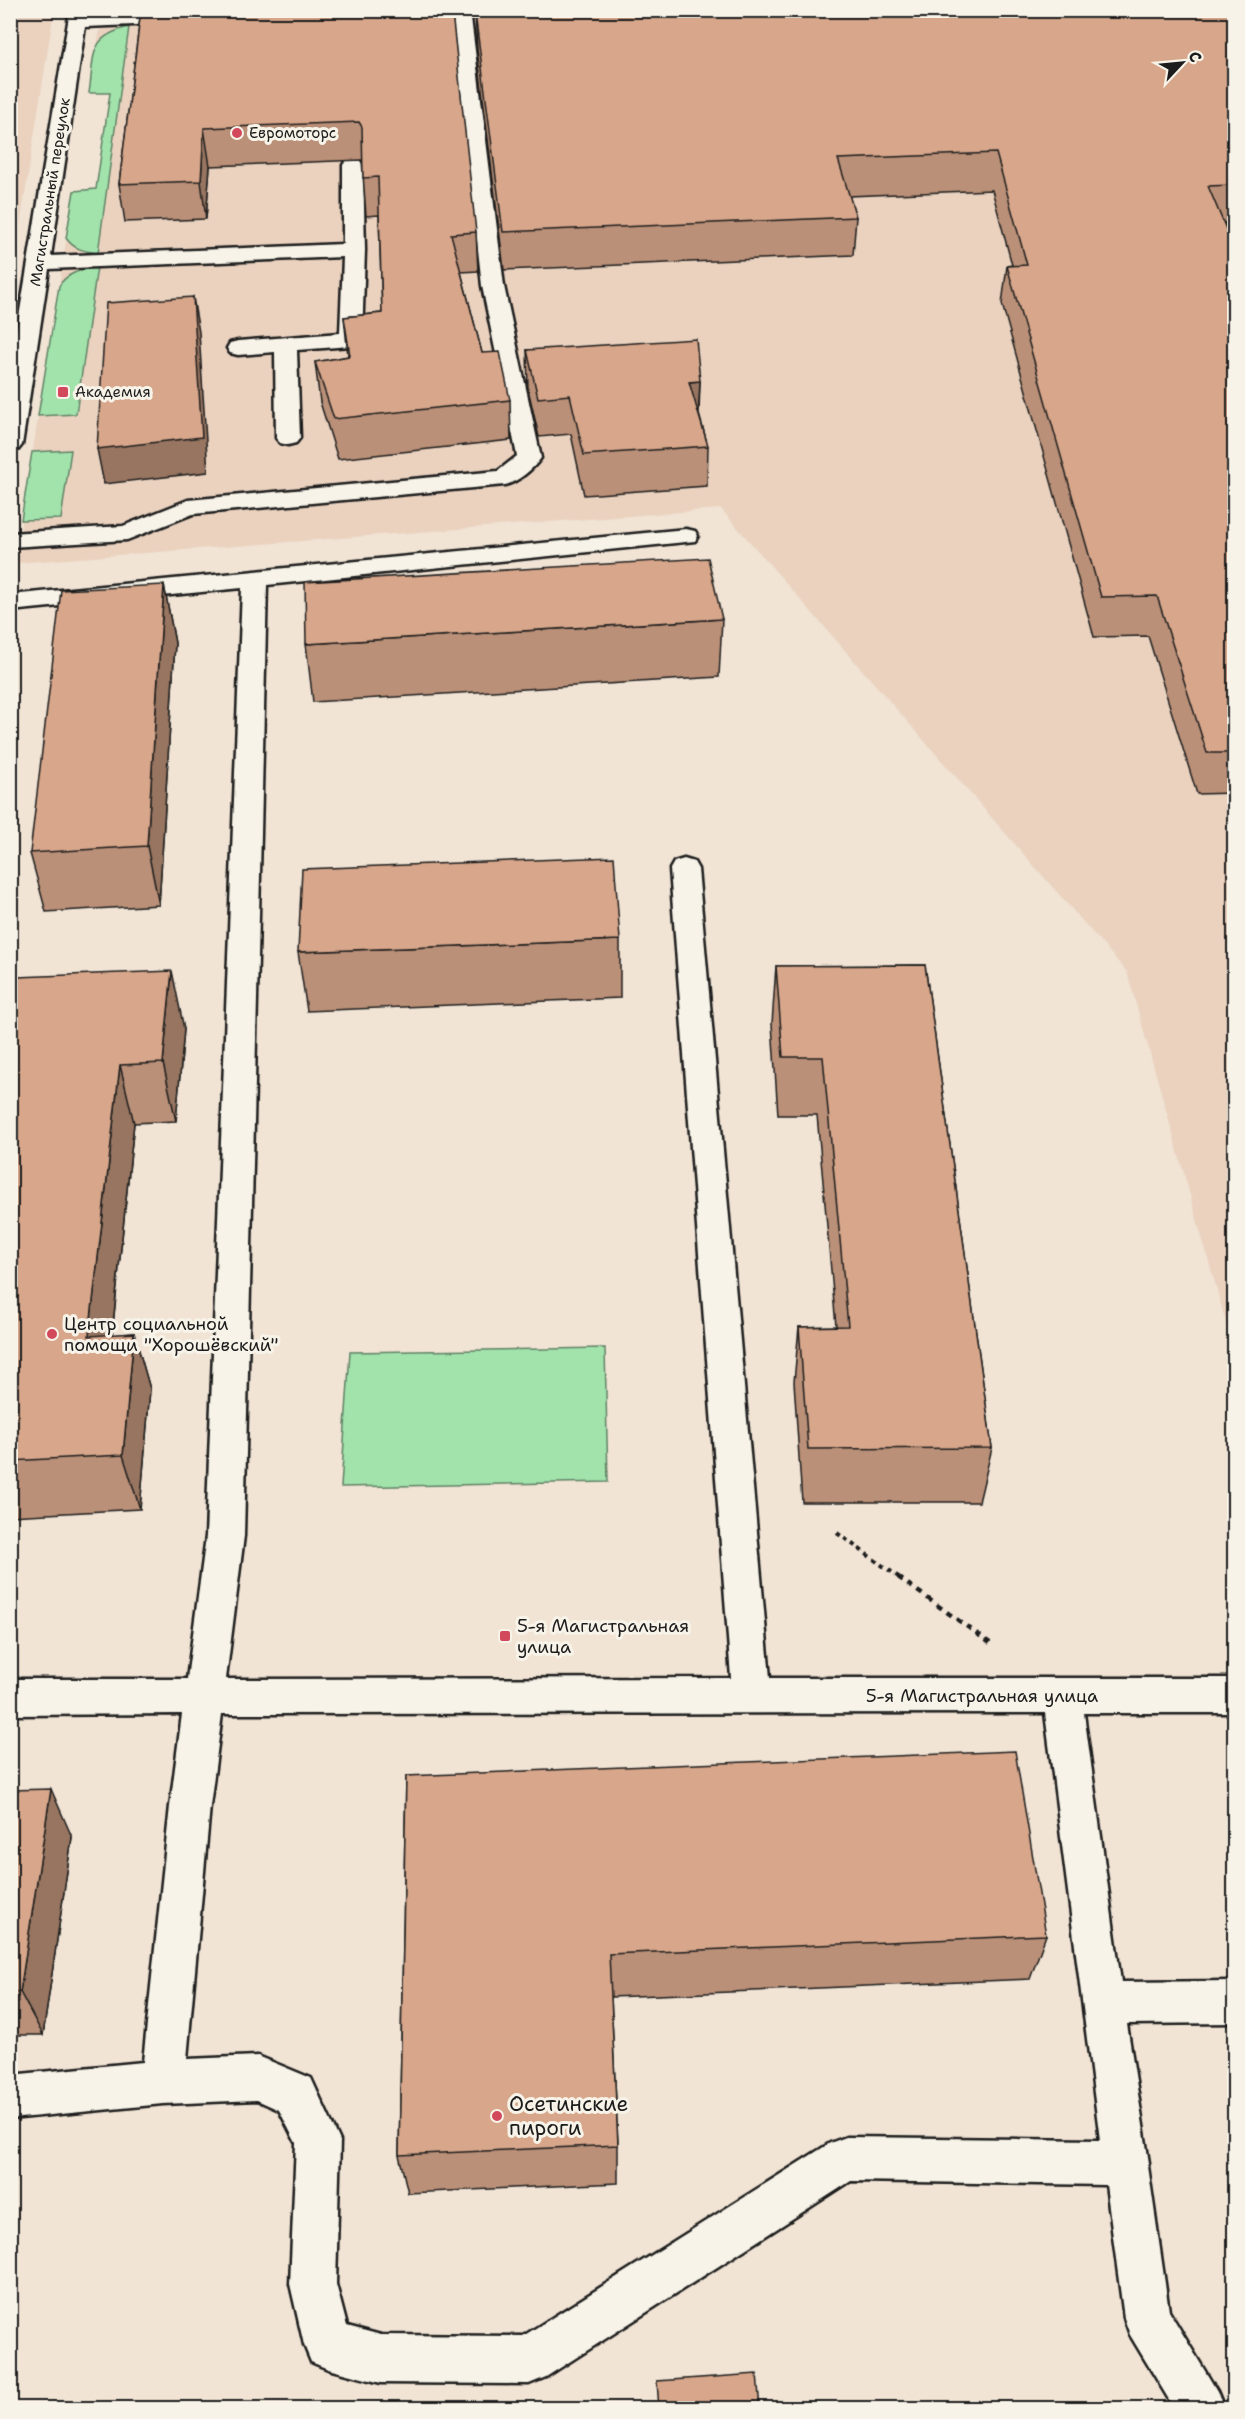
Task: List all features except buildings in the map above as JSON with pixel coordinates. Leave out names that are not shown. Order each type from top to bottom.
[{"type":"street","points":[[10,540],[127,533],[188,507],[505,478],[528,458],[493,286],[461,10]]},
{"type":"street","points":[[78,16],[207,17]]},
{"type":"street","name":"Магистральный переулок","points":[[10,445],[16,383],[78,16]]},
{"type":"street","points":[[238,348],[351,339],[354,250],[353,165]]},
{"type":"street","points":[[38,263],[354,250]]},
{"type":"street","points":[[286,344],[288,438]]},
{"type":"street","points":[[10,603],[686,536]]},
{"type":"street","points":[[163,2082],[190,1806],[225,1536],[255,578]]},
{"type":"street","points":[[684,869],[752,1696]]},
{"type":"street","name":"5-я Магистральная улица","points":[[10,1697],[1234,1695]]},
{"type":"street","points":[[1062,1696],[1147,2319],[1200,2409]]},
{"type":"street","points":[[1103,2003],[1234,2002]]},
{"type":"street","points":[[10,2097],[163,2082],[258,2078],[296,2094],[318,2141],[314,2284],[327,2345],[381,2359],[529,2360],[846,2158],[1127,2163]]},
{"type":"path","points":[[837,1533],[1062,1696]]},
{"type":"shaded area","points":[[10,11],[54,11],[11,283]]},
{"type":"shaded area","points":[[103,11],[1234,11],[1234,1351],[1127,972],[721,509],[15,563],[74,191],[96,189],[110,93],[89,93]]},
{"type":"green space","points":[[129,27],[98,253],[84,251],[66,238],[74,191],[96,189],[110,93],[89,93],[93,58],[99,43],[106,36]]},
{"type":"green space","points":[[97,267],[76,414],[38,416],[59,286],[71,275]]},
{"type":"green space","points":[[71,450],[61,519],[21,520],[32,452]]},
{"type":"green space","points":[[605,1348],[608,1482],[341,1487],[350,1352]]},
{"type":"place","name":"Евромоторс","points":[[237,133]]},
{"type":"place","name":"Академия","points":[[63,392]]},
{"type":"place","name":"Центр социальной помощи \"Хорошёвский\"","points":[[52,1334]]},
{"type":"place","name":"5-я Магистральная улица","points":[[505,1636]]},
{"type":"place","name":"Осетинские пироги","points":[[497,2116]]}]
